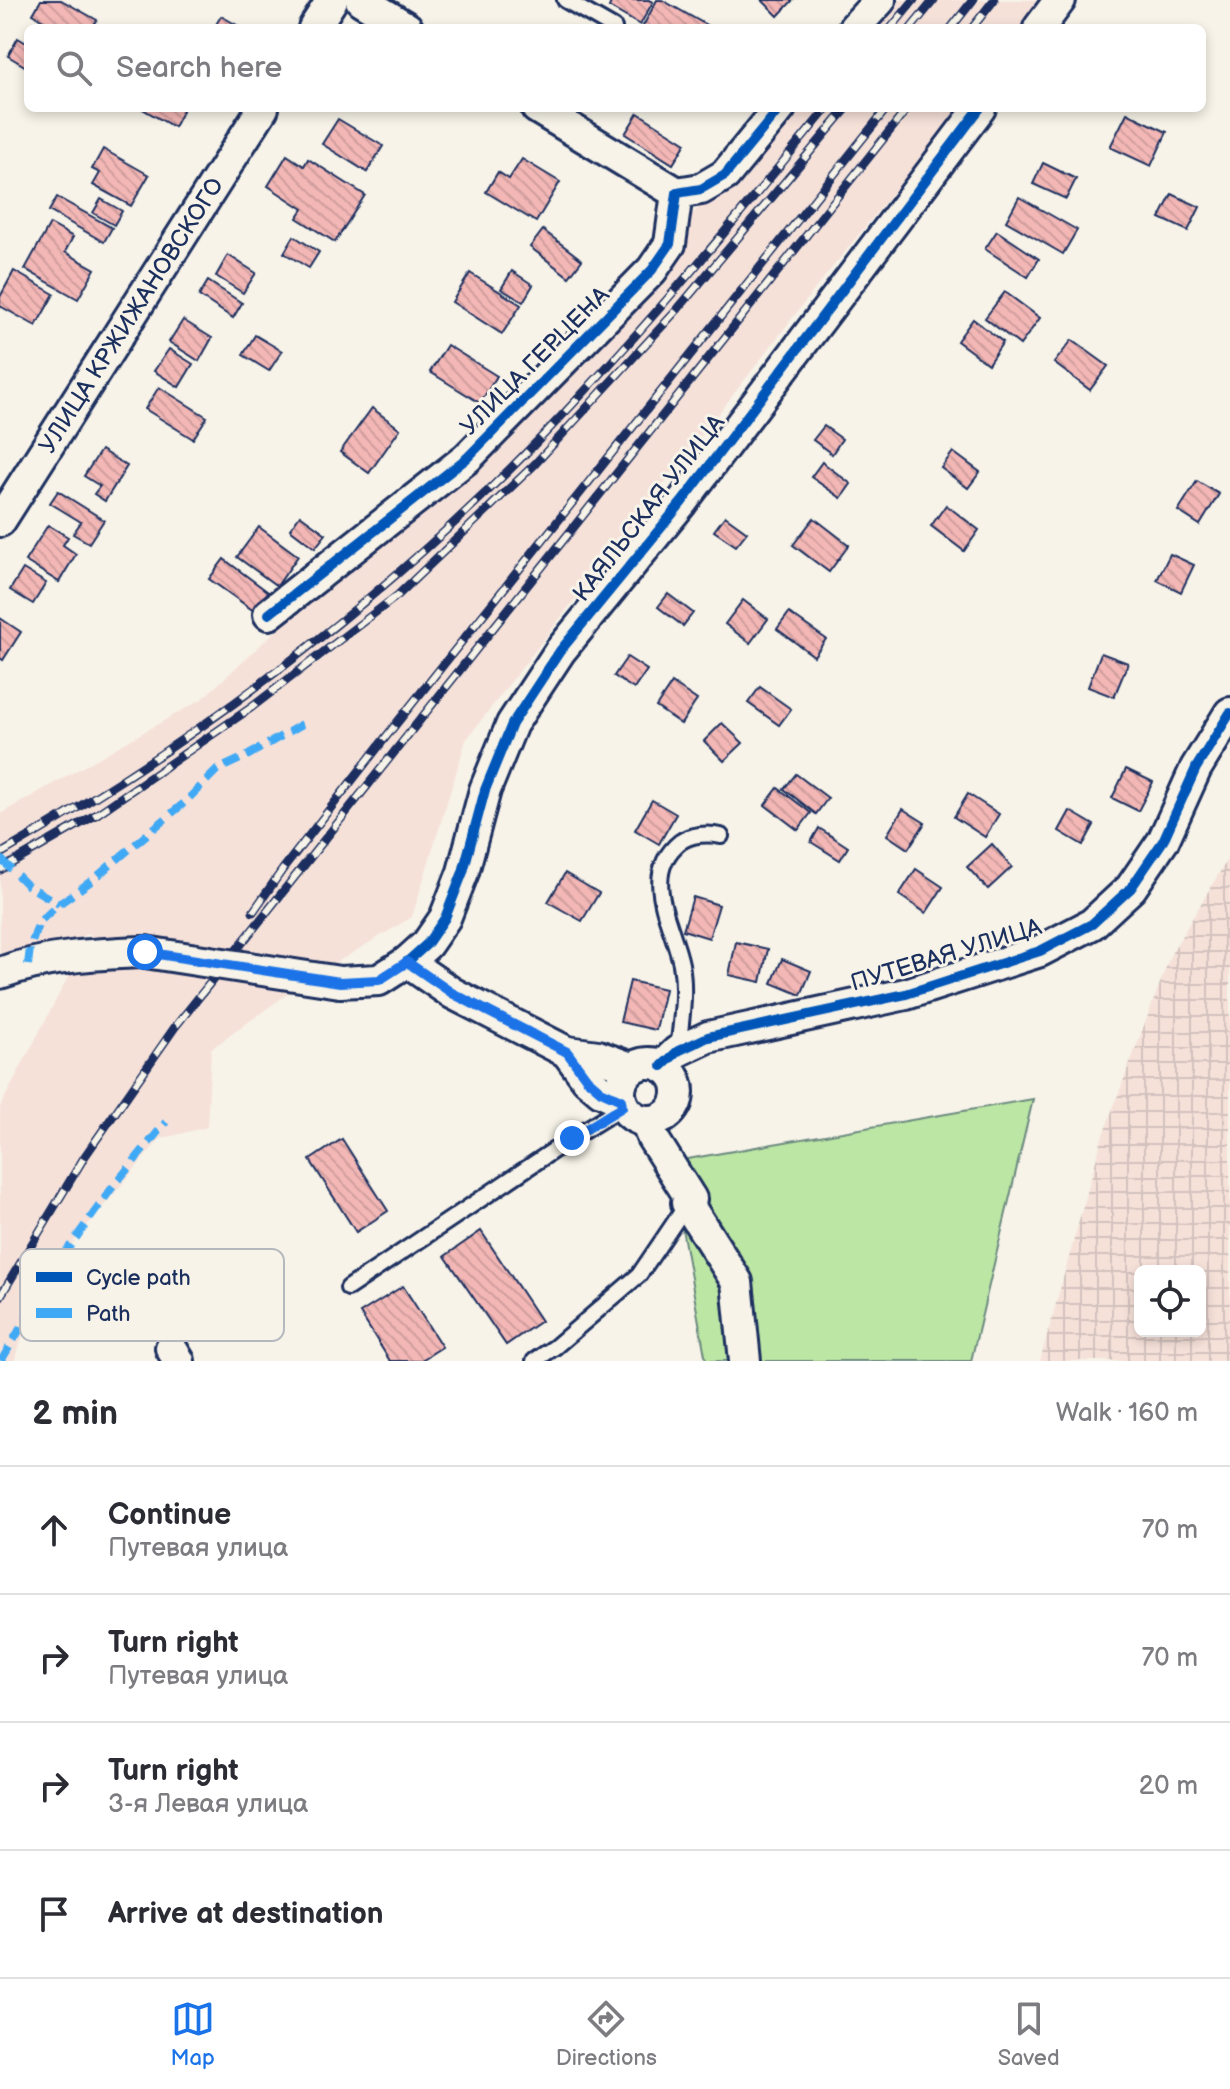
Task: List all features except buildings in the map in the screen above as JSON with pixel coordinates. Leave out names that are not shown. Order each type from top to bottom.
[{"type":"street","points":[[317,24],[332,0]]},
{"type":"street","points":[[361,0],[400,24]]},
{"type":"street","points":[[858,24],[880,0]]},
{"type":"street","points":[[1042,24],[1060,0]]},
{"type":"street","name":"УЛИЦА КРЖИЖАНОВСКОГО","points":[[0,521],[260,112]]},
{"type":"street","points":[[544,112],[677,193],[701,189],[725,175],[771,113]]},
{"type":"street","name":"КАЯЛЬСКАЯ УЛИЦА","points":[[407,962],[427,944],[445,918],[463,872],[485,790],[512,724],[560,651],[682,502],[977,112]]},
{"type":"street","name":"УЛИЦА ГЕРЦЕНА","points":[[269,614],[467,458],[641,281],[670,244],[677,193]]},
{"type":"street","name":"ПУТЕВАЯ УЛИЦА","points":[[407,962],[452,993],[567,1052],[598,1056],[631,1068],[670,1059],[708,1037],[906,994],[1040,951],[1092,924],[1131,888],[1163,841],[1196,768],[1230,713]]},
{"type":"street","points":[[0,973],[66,958],[145,952],[340,982],[379,980],[407,962]]},
{"type":"street","name":"ПУТЕВАЯ УЛИЦА","points":[[567,1052],[587,1079],[630,1110]]},
{"type":"street","points":[[630,1110],[660,1120],[672,1112],[678,1099],[678,1085],[671,1072],[670,1059]]},
{"type":"street","points":[[631,1068],[622,1079],[619,1093],[652,1137],[691,1199],[687,1203],[737,1282],[745,1361]]},
{"type":"lane","points":[[565,0],[607,24]]},
{"type":"lane","points":[[670,1059],[683,1001],[681,963],[660,892],[661,874],[669,851],[687,837],[712,833],[721,836]]},
{"type":"lane","points":[[348,1288],[595,1122],[630,1110]]},
{"type":"lane","points":[[534,1361],[555,1347],[639,1275],[687,1203]]},
{"type":"shaded area","points":[[872,0],[1049,0],[1029,24],[852,24]]},
{"type":"shaded area","points":[[782,112],[958,112],[815,289],[466,740],[412,917],[304,982],[211,1049],[207,1127],[160,1139],[68,1249],[20,1249],[21,1341],[14,1361],[0,1361],[0,1107],[91,933],[0,967],[0,814],[202,699],[579,350]]},
{"type":"shaded area","points":[[1230,855],[1230,1361],[1040,1361],[1103,1135],[1171,954]]},
{"type":"green space","points":[[1033,1099],[971,1361],[706,1361],[670,1162]]},
{"type":"railway","points":[[894,24],[914,0]]},
{"type":"railway","points":[[914,24],[934,0]]},
{"type":"railway","points":[[954,24],[973,0]]},
{"type":"railway","points":[[975,24],[994,0]]},
{"type":"railway","points":[[0,854],[71,812],[209,721],[276,672],[404,568],[524,455],[603,371],[717,241],[824,112]]},
{"type":"railway","points":[[0,870],[97,814],[252,707],[398,595],[534,465],[677,310],[844,112]]},
{"type":"railway","points":[[253,912],[396,724],[884,112]]},
{"type":"railway","points":[[29,1249],[85,1156],[175,1027],[905,112]]},
{"type":"railway","points":[[0,1297],[20,1264]]},
{"type":"marked path","points":[[28,965],[39,922],[59,904],[94,879],[184,803],[217,770],[304,723]]},
{"type":"marked path","points":[[0,858],[27,885],[59,904]]},
{"type":"marked path","points":[[68,1249],[166,1122]]},
{"type":"marked path","points":[[1,1361],[20,1329]]},
{"type":"cycle path","points":[[269,614],[467,458],[652,270],[670,244],[677,193],[701,189],[725,175],[777,112]]},
{"type":"cycle path","points":[[407,962],[427,944],[445,918],[463,872],[485,790],[512,724],[560,651],[682,502],[977,112]]},
{"type":"cycle path","points":[[662,1066],[678,1051],[708,1037],[906,994],[1040,951],[1092,924],[1131,888],[1163,841],[1196,768],[1230,713]]},
{"type":"route","points":[[145,952],[340,982],[379,980],[407,962],[452,993],[567,1052],[587,1079],[601,1091],[621,1100],[622,1107],[572,1138]]}]
